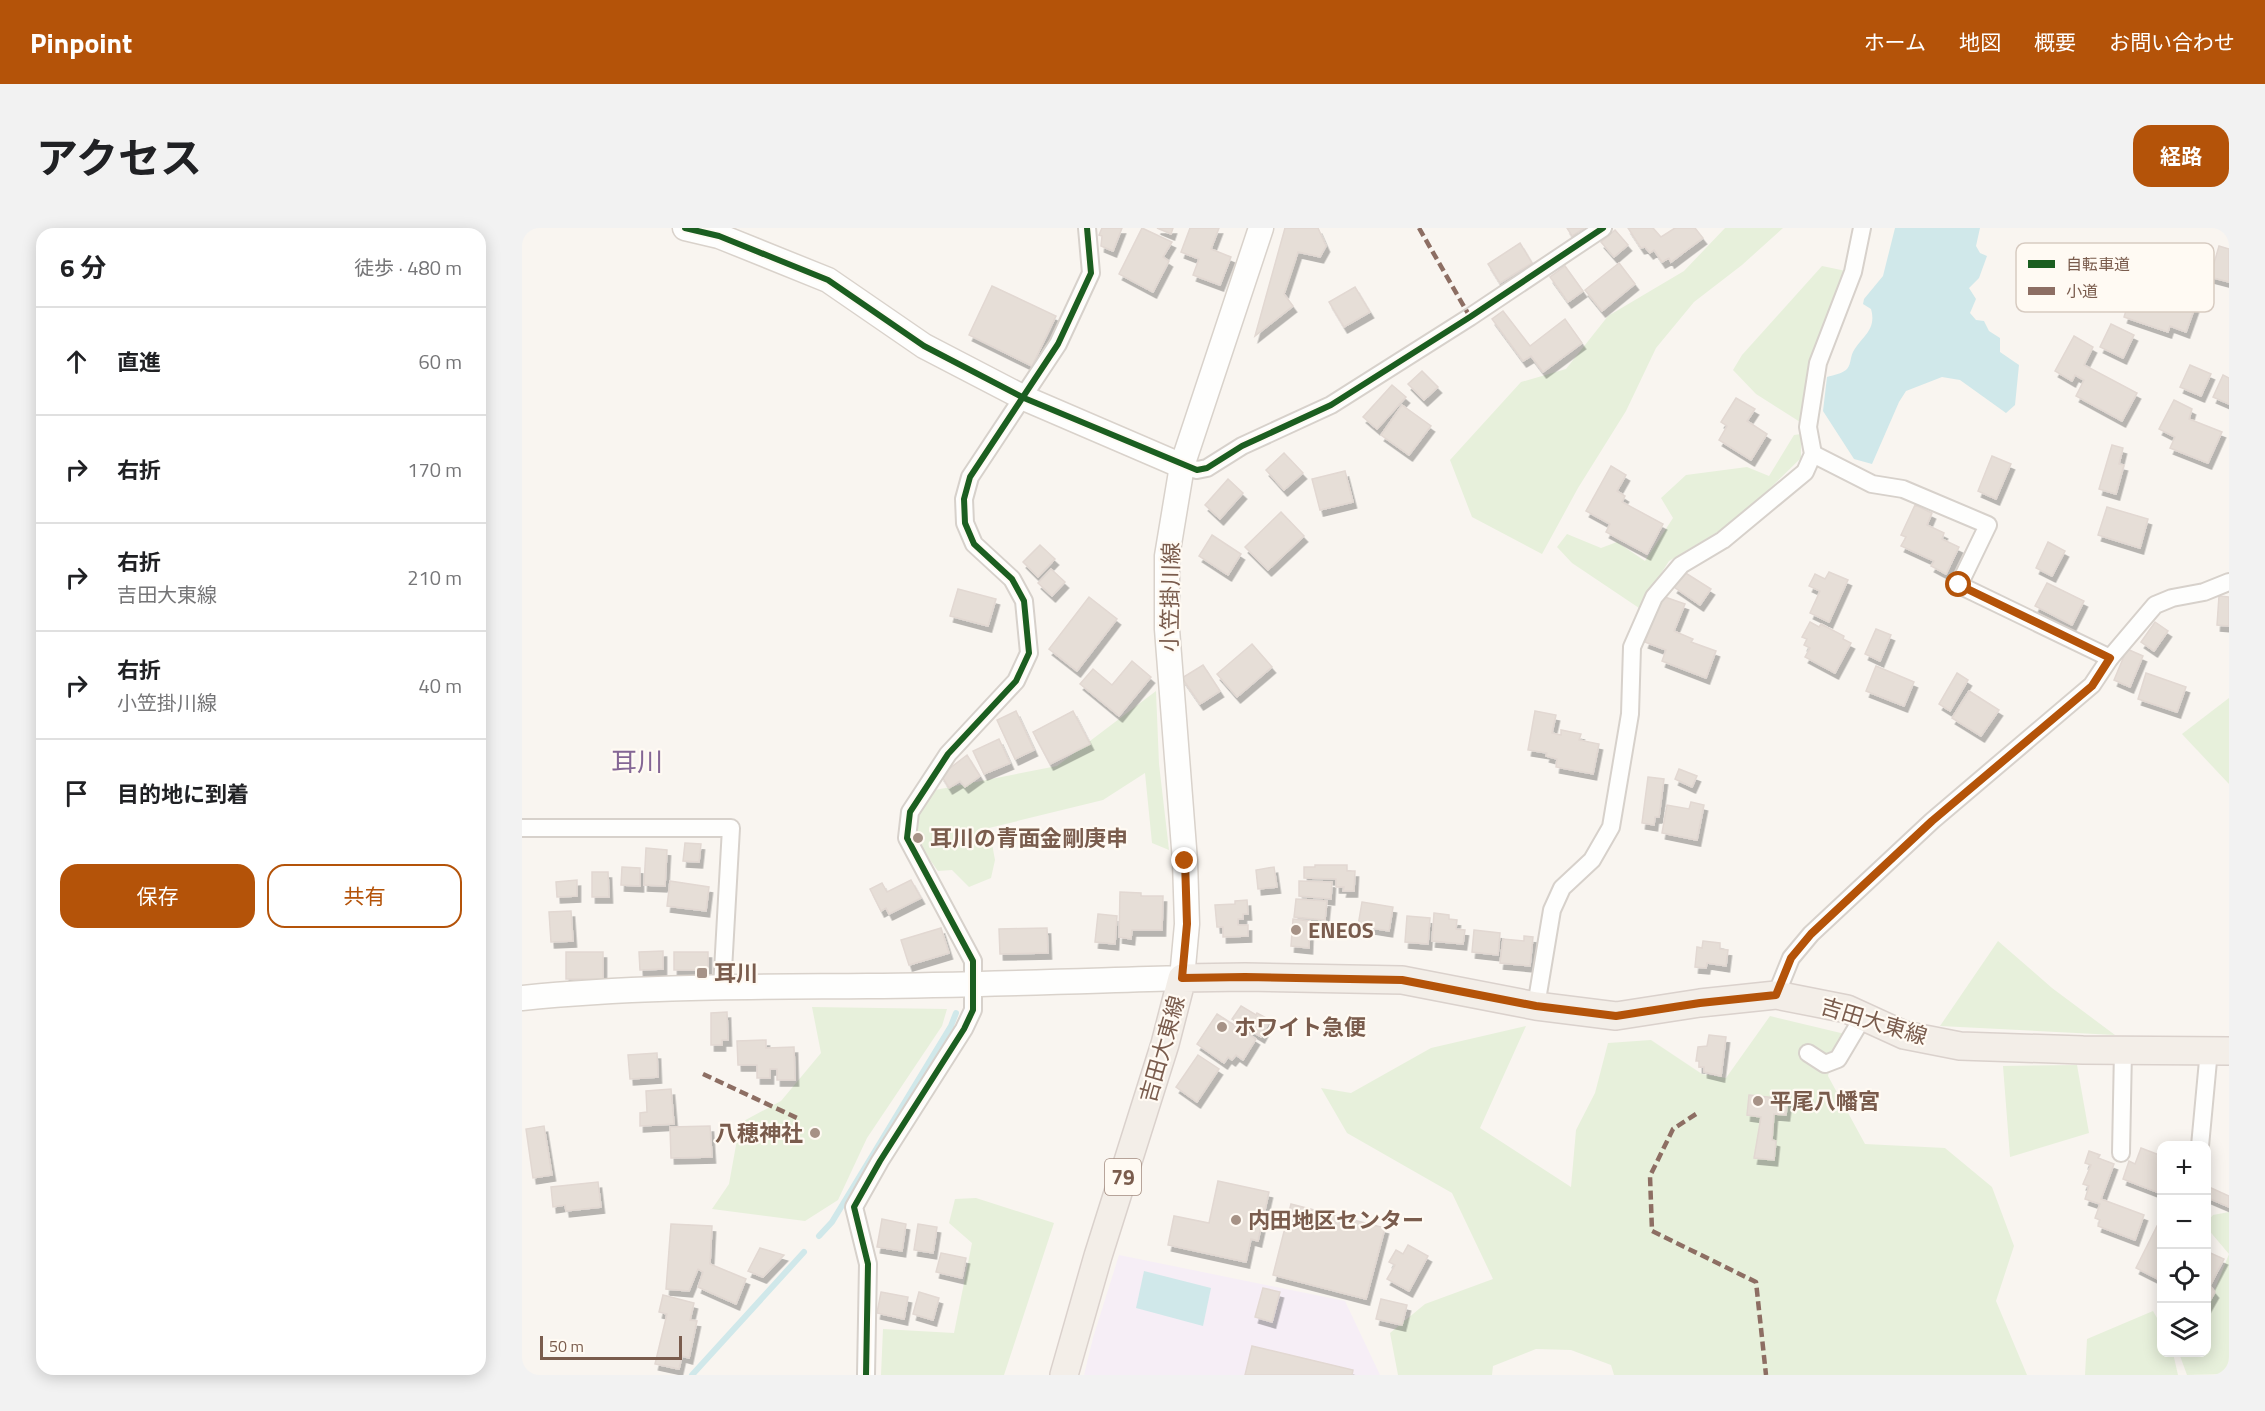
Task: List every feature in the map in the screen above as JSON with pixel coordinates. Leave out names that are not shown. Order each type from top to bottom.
[{"type":"main road","name":"吉田大東線","points":[[1064,1375],[1098,1256],[1165,1044],[1182,978],[1402,980],[1536,1006],[1616,1016],[1700,1003],[1776,995],[1847,1009],[1904,1035],[1960,1046],[2219,1051]]},
{"type":"street","points":[[685,228],[718,236],[828,280],[924,345],[1024,398],[1182,466],[1197,470],[1207,468],[1242,446],[1331,405],[1470,317],[1603,228]]},
{"type":"street","points":[[866,1375],[868,1264],[854,1208],[880,1161],[964,1029],[973,1010],[973,960],[907,838],[910,812],[948,754],[1016,681],[1029,652],[1024,601],[1012,579],[974,544],[965,523],[964,499],[970,477],[1058,344],[1091,273],[1087,228]]},
{"type":"street","name":"小笠掛川線","points":[[1182,978],[1187,924],[1185,861],[1167,629],[1167,556],[1182,466],[1261,228]]},
{"type":"street","points":[[1536,1006],[1552,910],[1562,888],[1592,860],[1611,827],[1630,714],[1632,647],[1654,597],[1681,565],[1724,540],[1804,472],[1813,454],[1808,427],[1818,363],[1853,272],[1862,228]]},
{"type":"street","points":[[1813,454],[1872,484],[1903,489],[1988,525],[1959,585],[2110,658]]},
{"type":"street","points":[[1776,995],[1791,958],[1811,934],[1932,821],[2092,686],[2110,658],[2155,605],[2172,597],[2204,592],[2229,582]]},
{"type":"street","points":[[522,828],[730,828],[722,988]]},
{"type":"street","points":[[522,998],[616,991],[973,985],[1182,978]]},
{"type":"street","points":[[1808,1053],[1825,1064],[1838,1059],[1863,1017]]},
{"type":"street","points":[[2121,1152],[2123,1050]]},
{"type":"street","points":[[2201,1141],[2219,1051]]},
{"type":"shaded area","points":[[1119,1255],[1345,1301],[1380,1375],[1084,1375]]},
{"type":"green space","points":[[1725,228],[1783,228],[1742,265],[1694,302],[1656,348],[1626,411],[1578,488],[1542,554],[1472,517],[1450,460],[1521,382],[1566,369],[1608,316],[1684,271]]},
{"type":"green space","points":[[1822,266],[1846,271],[1808,427],[1756,394],[1733,370],[1742,355]]},
{"type":"green space","points":[[1801,434],[1801,458],[1761,497],[1724,528],[1669,561],[1639,608],[1572,563],[1557,547],[1567,534],[1601,548],[1617,542],[1645,561],[1673,518],[1661,498],[1686,475],[1747,467],[1769,476],[1794,435]]},
{"type":"green space","points":[[1156,691],[1159,764],[1169,850],[1152,843],[1145,773],[1103,800],[989,828],[995,860],[991,878],[969,887],[952,870],[938,871],[919,840],[917,826],[921,812],[935,790],[1057,766]]},
{"type":"green space","points":[[2229,698],[2229,784],[2182,734]]},
{"type":"green space","points":[[1998,941],[2052,988],[2115,1035],[1940,1026]]},
{"type":"green space","points":[[812,1007],[947,1009],[942,1026],[867,1138],[838,1200],[805,1221],[712,1209],[729,1184],[740,1123],[781,1101],[821,1053]]},
{"type":"green space","points":[[1770,1016],[1845,1034],[1831,1063],[1828,1076],[1865,1144],[1945,1148],[1992,1187],[2014,1246],[1996,1301],[2027,1375],[1614,1375],[1611,1365],[1571,1350],[1536,1349],[1493,1366],[1492,1375],[1398,1375],[1390,1333],[1425,1304],[1493,1279],[1452,1193],[1347,1133],[1321,1088],[1351,1093],[1431,1048],[1526,1026],[1480,1128],[1571,1187],[1576,1130],[1595,1093],[1608,1043],[1651,1040],[1702,1074],[1726,1078]]},
{"type":"green space","points":[[2077,1065],[2089,1133],[2010,1157],[2003,1066]]},
{"type":"green space","points":[[976,1198],[1054,1223],[1004,1375],[881,1375],[883,1329],[954,1333],[972,1243],[949,1223],[955,1199]]},
{"type":"green space","points":[[2229,1212],[2229,1254],[2211,1233],[2213,1215]]},
{"type":"green space","points":[[2229,1254],[2229,1374],[2187,1375],[2180,1357],[2211,1357],[2211,1299]]},
{"type":"green space","points":[[2153,1311],[2157,1318],[2157,1357],[2174,1357],[2178,1375],[2085,1375],[2087,1339]]},
{"type":"water","points":[[1895,228],[1980,228],[1976,246],[1980,253],[1987,256],[1979,278],[1969,288],[1976,299],[1970,313],[1976,320],[1984,321],[1989,331],[2000,338],[2000,352],[2019,365],[2015,405],[2006,413],[1960,380],[1942,377],[1906,391],[1872,464],[1854,459],[1823,411],[1827,377],[1848,368],[1853,352],[1870,328],[1871,309],[1863,304],[1864,299],[1883,276]]},
{"type":"water","points":[[1144,1271],[1211,1288],[1203,1326],[1136,1308]]},
{"type":"building","points":[[1102,228],[1122,228],[1113,251],[1101,246],[1102,236],[1099,235]]},
{"type":"building","points":[[1142,228],[1172,242],[1163,257],[1169,261],[1153,292],[1119,274]]},
{"type":"building","points":[[1157,228],[1173,228],[1171,234]]},
{"type":"building","points":[[1190,228],[1219,228],[1211,249],[1231,257],[1220,285],[1193,275],[1199,259],[1181,252]]},
{"type":"building","points":[[1285,228],[1318,228],[1326,246],[1320,257],[1298,252],[1284,294],[1293,306],[1255,336]]},
{"type":"building","points":[[1567,228],[1584,228],[1572,236]]},
{"type":"building","points":[[1628,228],[1653,228],[1661,237],[1675,228],[1695,228],[1703,238],[1671,262],[1669,258],[1662,262],[1654,250],[1650,253],[1645,247],[1641,248]]},
{"type":"building","points":[[1615,230],[1628,245],[1614,257],[1601,242]]},
{"type":"building","points":[[1520,243],[1532,263],[1500,283],[1488,264]]},
{"type":"building","points":[[2219,246],[2229,249],[2229,282],[2214,278],[2214,263]]},
{"type":"building","points":[[1619,263],[1635,284],[1602,311],[1585,290]]},
{"type":"building","points":[[1565,266],[1583,291],[1568,302],[1550,277]]},
{"type":"building","points":[[992,286],[1056,316],[1032,366],[969,335]]},
{"type":"building","points":[[1355,287],[1370,312],[1344,327],[1329,302]]},
{"type":"building","points":[[1503,311],[1530,346],[1565,319],[1582,343],[1543,372],[1531,356],[1523,361],[1492,319]]},
{"type":"building","points":[[2126,312],[2193,312],[2186,332],[2170,326],[2168,332],[2124,317]]},
{"type":"building","points":[[2111,324],[2134,335],[2123,358],[2100,347]]},
{"type":"building","points":[[2074,336],[2093,347],[2084,365],[2137,393],[2122,421],[2076,396],[2084,380],[2075,375],[2072,381],[2055,371]]},
{"type":"building","points":[[2190,365],[2211,374],[2201,396],[2180,387]]},
{"type":"building","points":[[1422,371],[1438,387],[1424,400],[1408,384]]},
{"type":"building","points":[[2223,375],[2229,378],[2229,404],[2213,397]]},
{"type":"building","points":[[1392,385],[1406,397],[1377,429],[1363,417]]},
{"type":"building","points":[[1736,398],[1755,409],[1747,421],[1767,434],[1751,460],[1719,440],[1727,426],[1721,422]]},
{"type":"building","points":[[2174,400],[2192,409],[2189,419],[2222,432],[2208,463],[2170,448],[2175,437],[2159,429]]},
{"type":"building","points":[[1402,405],[1431,426],[1409,455],[1381,435]]},
{"type":"building","points":[[2112,445],[2123,448],[2119,464],[2124,465],[2116,494],[2099,489]]},
{"type":"building","points":[[1284,453],[1303,473],[1284,490],[1266,470]]},
{"type":"building","points":[[1992,456],[2011,464],[1996,499],[1978,491]]},
{"type":"building","points":[[1611,466],[1626,475],[1617,491],[1625,496],[1622,502],[1663,524],[1647,554],[1606,532],[1610,524],[1586,511]]},
{"type":"building","points":[[1345,471],[1353,502],[1320,510],[1312,479]]},
{"type":"building","points":[[1228,479],[1243,493],[1220,519],[1205,505]]},
{"type":"building","points":[[1915,505],[1932,513],[1927,525],[1944,533],[1942,539],[1959,547],[1946,574],[1931,566],[1934,561],[1901,546],[1906,537],[1901,535]]},
{"type":"building","points":[[2107,507],[2148,519],[2140,548],[2098,535]]},
{"type":"building","points":[[1281,512],[1304,536],[1268,570],[1245,547]]},
{"type":"building","points":[[1212,535],[1241,554],[1228,575],[1199,556]]},
{"type":"building","points":[[2048,542],[2065,551],[2052,576],[2036,568]]},
{"type":"building","points":[[1040,545],[1055,559],[1038,577],[1023,562]]},
{"type":"building","points":[[1051,569],[1065,582],[1052,596],[1038,583]]},
{"type":"building","points":[[1684,572],[1711,589],[1700,605],[1674,587]]},
{"type":"building","points":[[1829,572],[1848,580],[1829,622],[1810,613],[1820,591],[1809,586],[1815,574],[1825,579]]},
{"type":"building","points":[[2047,583],[2084,601],[2072,625],[2035,606]]},
{"type":"building","points":[[958,589],[996,599],[988,626],[950,616]]},
{"type":"building","points":[[1662,596],[1685,604],[1674,631],[1693,639],[1691,642],[1716,651],[1706,678],[1662,661],[1666,650],[1645,642]]},
{"type":"building","points":[[2219,596],[2229,597],[2229,626],[2217,625]]},
{"type":"building","points":[[1089,597],[1117,619],[1077,671],[1049,649]]},
{"type":"building","points":[[1810,622],[1819,627],[1821,624],[1844,636],[1843,639],[1851,643],[1835,673],[1805,657],[1810,648],[1804,645],[1807,639],[1802,637]]},
{"type":"building","points":[[2155,622],[2168,631],[2154,651],[2141,642]]},
{"type":"building","points":[[1876,629],[1891,635],[1880,661],[1865,654]]},
{"type":"building","points":[[1252,644],[1272,667],[1237,697],[1217,674]]},
{"type":"building","points":[[2127,649],[2143,656],[2130,687],[2114,680]]},
{"type":"building","points":[[1132,661],[1151,677],[1119,716],[1080,684],[1093,669],[1112,685]]},
{"type":"building","points":[[1203,665],[1220,691],[1200,704],[1182,678]]},
{"type":"building","points":[[1876,666],[1914,682],[1904,706],[1866,691]]},
{"type":"building","points":[[1957,673],[1968,680],[1950,711],[1939,704]]},
{"type":"building","points":[[2146,673],[2186,687],[2177,712],[2138,699]]},
{"type":"building","points":[[1969,691],[1999,710],[1981,736],[1952,718]]},
{"type":"building","points":[[1016,711],[1034,750],[1015,759],[997,720]]},
{"type":"building","points":[[1073,711],[1090,744],[1050,764],[1033,732]]},
{"type":"building","points":[[1535,711],[1556,715],[1552,733],[1561,735],[1561,730],[1581,734],[1579,740],[1599,744],[1593,774],[1556,767],[1557,759],[1546,756],[1547,753],[1528,750]]},
{"type":"building","points":[[999,739],[1010,763],[984,774],[973,751]]},
{"type":"building","points":[[967,755],[980,776],[965,787],[960,781],[949,788],[941,775]]},
{"type":"building","points":[[1679,769],[1697,776],[1692,787],[1675,779]]},
{"type":"building","points":[[1648,777],[1664,779],[1659,817],[1655,817],[1654,825],[1642,823]]},
{"type":"building","points":[[1691,802],[1704,805],[1697,840],[1662,833],[1667,805],[1689,809]]},
{"type":"building","points":[[685,843],[701,844],[699,862],[683,861]]},
{"type":"building","points":[[646,848],[667,850],[665,886],[644,885]]},
{"type":"building","points":[[1315,865],[1347,865],[1347,871],[1355,871],[1354,891],[1343,891],[1344,887],[1336,887],[1336,879],[1304,878],[1304,867],[1315,867]]},
{"type":"building","points":[[622,867],[640,868],[640,886],[621,885]]},
{"type":"building","points":[[1274,867],[1277,887],[1258,889],[1256,870]]},
{"type":"building","points":[[592,872],[608,872],[609,897],[592,897]]},
{"type":"building","points":[[577,880],[577,896],[557,897],[556,882]]},
{"type":"building","points":[[911,880],[921,898],[889,914],[886,908],[881,911],[870,889],[882,883],[887,892]]},
{"type":"building","points":[[670,881],[709,887],[706,911],[667,906]]},
{"type":"building","points":[[1299,881],[1332,882],[1331,899],[1299,896]]},
{"type":"building","points":[[1120,892],[1141,893],[1141,896],[1163,896],[1162,930],[1132,930],[1131,939],[1119,937]]},
{"type":"building","points":[[1296,899],[1327,901],[1325,920],[1294,917]]},
{"type":"building","points":[[1247,900],[1248,914],[1243,914],[1243,919],[1238,919],[1238,925],[1248,925],[1248,936],[1223,937],[1223,927],[1217,927],[1215,905],[1235,904],[1235,901]]},
{"type":"building","points":[[1362,902],[1393,907],[1389,931],[1358,926]]},
{"type":"building","points":[[571,911],[573,941],[551,942],[549,912]]},
{"type":"building","points":[[1434,913],[1449,915],[1449,919],[1457,920],[1456,929],[1465,930],[1463,944],[1432,941]]},
{"type":"building","points":[[1098,914],[1117,916],[1115,944],[1095,942]]},
{"type":"building","points":[[1407,916],[1430,918],[1428,944],[1405,942]]},
{"type":"building","points":[[1293,919],[1310,921],[1309,948],[1291,946]]},
{"type":"building","points":[[941,928],[949,953],[909,965],[901,940]]},
{"type":"building","points":[[1047,928],[1048,953],[1000,954],[999,929]]},
{"type":"building","points":[[1474,930],[1500,933],[1498,955],[1472,952]]},
{"type":"building","points":[[1524,936],[1533,937],[1530,966],[1500,963],[1503,939],[1524,941]]},
{"type":"building","points":[[1703,941],[1720,943],[1720,949],[1728,950],[1726,966],[1707,963],[1706,968],[1695,967],[1697,947],[1702,948]]},
{"type":"building","points":[[663,951],[663,969],[640,970],[639,952]]},
{"type":"building","points":[[566,952],[603,952],[603,979],[566,979]]},
{"type":"building","points":[[674,952],[708,952],[708,970],[674,970]]},
{"type":"building","points":[[1241,1006],[1270,1020],[1261,1037],[1232,1019]]},
{"type":"building","points":[[727,1012],[728,1040],[722,1040],[722,1045],[711,1045],[711,1013]]},
{"type":"building","name":"ホワイト急便","points":[[1217,1014],[1256,1039],[1243,1060],[1236,1055],[1232,1060],[1228,1057],[1224,1063],[1197,1044]]},
{"type":"building","points":[[1709,1035],[1726,1037],[1721,1076],[1704,1072],[1704,1067],[1699,1067],[1699,1061],[1696,1061],[1698,1047],[1707,1046]]},
{"type":"building","points":[[766,1040],[766,1048],[794,1047],[795,1080],[777,1080],[777,1069],[770,1069],[770,1078],[757,1078],[757,1065],[738,1065],[737,1041]]},
{"type":"building","points":[[657,1053],[658,1077],[630,1079],[628,1055]]},
{"type":"building","points":[[1198,1055],[1219,1069],[1197,1102],[1176,1087]]},
{"type":"building","points":[[671,1089],[674,1124],[640,1126],[640,1113],[647,1112],[646,1091]]},
{"type":"building","points":[[1749,1095],[1788,1099],[1786,1115],[1774,1114],[1772,1140],[1776,1141],[1774,1160],[1754,1158],[1761,1117],[1747,1115]]},
{"type":"building","points":[[544,1126],[552,1175],[533,1178],[526,1129]]},
{"type":"building","points":[[710,1126],[712,1157],[671,1158],[670,1127]]},
{"type":"building","points":[[2141,1148],[2157,1154],[2157,1192],[2123,1179],[2129,1161],[2135,1164]]},
{"type":"building","points":[[2089,1151],[2100,1155],[2098,1158],[2114,1164],[2101,1199],[2144,1215],[2135,1240],[2098,1226],[2100,1220],[2095,1218],[2100,1204],[2085,1199],[2089,1186],[2083,1184],[2091,1165],[2085,1163]]},
{"type":"building","name":"内田地区センター","points":[[1218,1181],[1269,1192],[1258,1241],[1251,1239],[1246,1262],[1168,1245],[1174,1216],[1209,1223]]},
{"type":"building","points":[[598,1182],[601,1207],[566,1211],[565,1205],[553,1207],[551,1187]]},
{"type":"building","points":[[2211,1188],[2229,1196],[2229,1207],[2211,1199]]},
{"type":"building","points":[[1291,1204],[1385,1228],[1366,1299],[1273,1275]]},
{"type":"building","points":[[882,1219],[906,1224],[902,1251],[877,1247]]},
{"type":"building","points":[[671,1224],[712,1226],[710,1264],[746,1279],[736,1304],[698,1287],[703,1272],[698,1269],[689,1291],[666,1289]]},
{"type":"building","points":[[918,1224],[937,1227],[933,1253],[914,1250]]},
{"type":"building","points":[[2157,1226],[2157,1278],[2136,1268]]},
{"type":"building","points":[[1408,1245],[1428,1256],[1409,1291],[1387,1279],[1395,1265],[1389,1262],[1396,1250],[1403,1254]]},
{"type":"building","points":[[760,1248],[784,1255],[763,1277],[748,1271]]},
{"type":"building","points":[[941,1253],[966,1258],[962,1278],[936,1272]]},
{"type":"building","points":[[2211,1253],[2224,1259],[2211,1284]]},
{"type":"building","points":[[2211,1287],[2215,1292],[2211,1299]]},
{"type":"building","points":[[1263,1288],[1280,1292],[1272,1322],[1255,1317]]},
{"type":"building","points":[[881,1292],[908,1297],[904,1319],[877,1313]]},
{"type":"building","points":[[919,1292],[939,1298],[933,1320],[913,1314]]},
{"type":"building","points":[[663,1295],[694,1303],[690,1320],[697,1321],[689,1358],[682,1356],[679,1369],[655,1364],[667,1314],[659,1312]]},
{"type":"building","points":[[1381,1299],[1407,1305],[1402,1325],[1376,1319]]},
{"type":"building","points":[[1252,1346],[1353,1370],[1352,1375],[1245,1375]]},
{"type":"waterway","points":[[819,1236],[832,1222],[951,1026],[956,1013]]},
{"type":"waterway","points":[[692,1375],[804,1252]]},
{"type":"marked path","points":[[1419,228],[1470,317]]},
{"type":"marked path","points":[[703,1074],[797,1118]]},
{"type":"marked path","points":[[1696,1114],[1673,1129],[1650,1176],[1652,1231],[1756,1282],[1766,1375]]},
{"type":"cycle path","points":[[685,228],[719,236],[828,280],[924,346],[1024,398],[1197,470],[1207,468],[1242,446],[1331,405],[1470,317],[1603,228]]},
{"type":"cycle path","points":[[866,1375],[868,1264],[854,1207],[880,1161],[964,1029],[973,1010],[973,961],[907,838],[910,812],[948,754],[1016,681],[1029,653],[1024,601],[1012,579],[974,544],[965,523],[964,499],[970,477],[1058,344],[1091,273],[1087,228]]},
{"type":"place","name":"耳川の青面金剛庚申","points":[[918,838]]},
{"type":"place","name":"ENEOS","points":[[1296,930]]},
{"type":"place","name":"耳川","points":[[702,973]]},
{"type":"place","name":"ホワイト急便","points":[[1222,1027]]},
{"type":"place","name":"平尾八幡宮","points":[[1758,1101]]},
{"type":"place","name":"八穂神社","points":[[815,1133]]},
{"type":"place","name":"内田地区センター","points":[[1236,1220]]},
{"type":"district","name":"耳川","points":[[637,761]]},
{"type":"route","points":[[1185,861],[1187,924],[1182,978],[1402,980],[1536,1006],[1616,1016],[1700,1003],[1776,995],[1791,958],[1811,934],[1932,821],[2092,686],[2110,658],[1959,585]]}]
